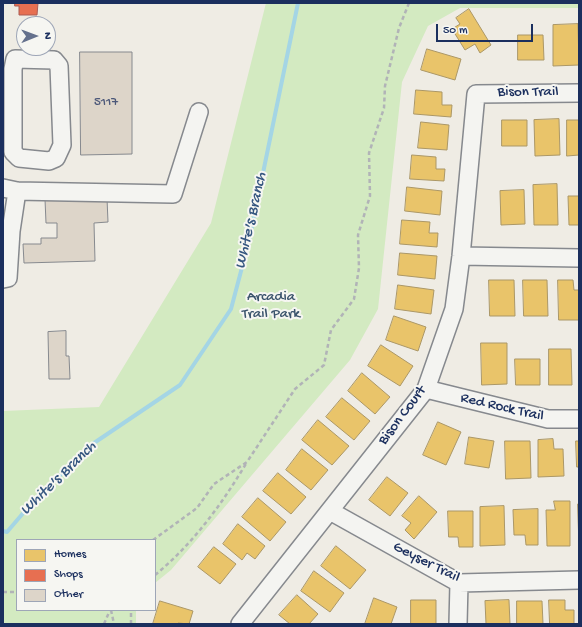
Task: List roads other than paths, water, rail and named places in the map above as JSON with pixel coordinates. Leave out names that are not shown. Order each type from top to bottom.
[{"type":"street","points":[[15,59],[54,60],[58,66],[62,145],[56,158],[49,161],[19,158],[13,152],[8,113],[15,59]]},
{"type":"street","name":"Bison Trail","points":[[476,94],[579,93]]},
{"type":"street","name":"Bison Court","points":[[240,624],[426,389],[454,309],[461,256],[476,94]]},
{"type":"street","points":[[3,279],[8,278],[7,231],[10,190],[173,194],[199,112]]},
{"type":"street","points":[[461,256],[579,258]]},
{"type":"street","name":"Red Rock Trail","points":[[426,389],[548,419],[579,419]]},
{"type":"street","name":"Geyser Trail","points":[[330,511],[459,583],[579,580]]},
{"type":"street","points":[[458,624],[459,583]]},
{"type":"waterway","name":"White's Branch","points":[[3,531],[7,532],[36,498],[94,443],[180,385],[231,309],[249,241],[298,3]]},
{"type":"park label","name":"Arcadia Trail Park","points":[[271,306]]}]
